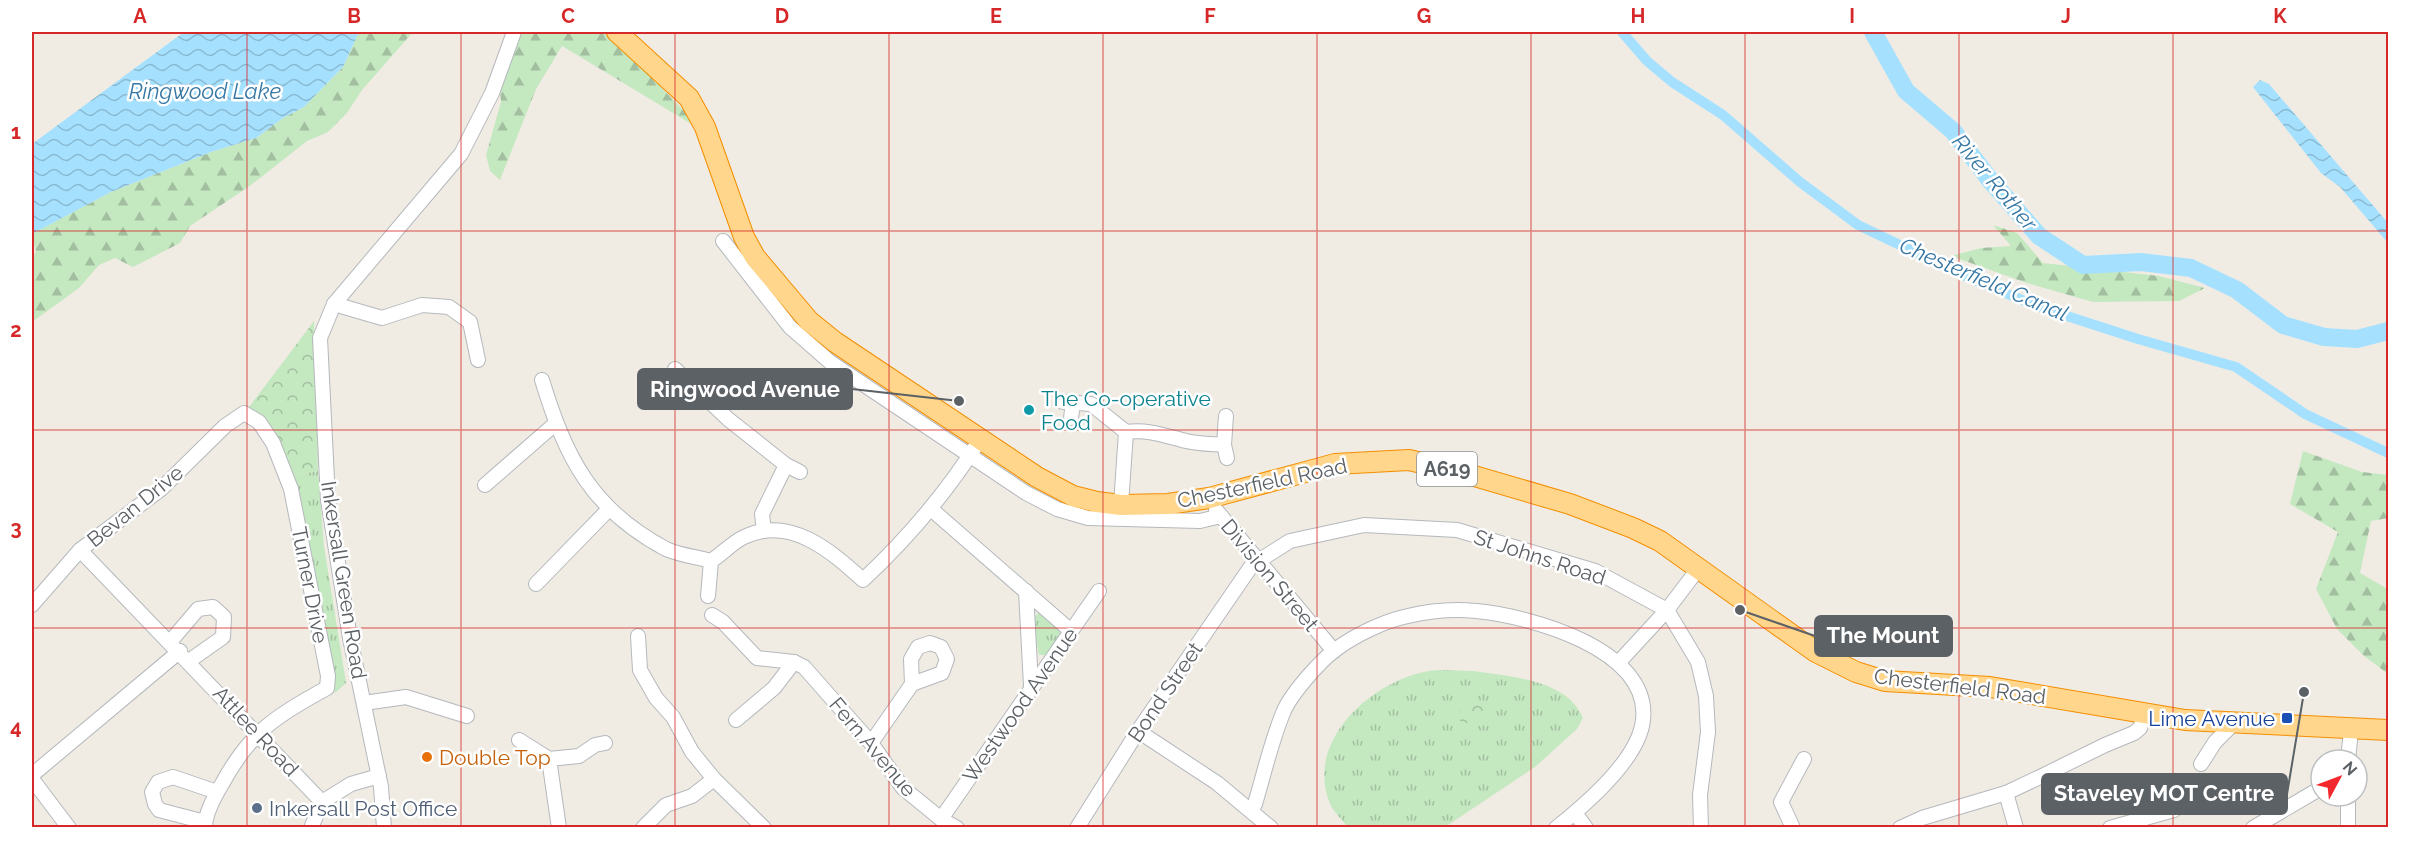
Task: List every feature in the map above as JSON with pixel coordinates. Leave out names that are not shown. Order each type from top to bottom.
[{"type":"highway","name":"Chesterfield Road","points":[[617,32],[689,98],[705,127],[750,247],[778,286],[809,321],[835,342],[1037,477],[1073,496],[1121,505],[1168,504],[1209,498],[1335,464],[1409,460],[1516,487],[1591,512],[1660,541],[1816,652],[1872,678],[1896,683],[1990,687],[2145,714],[2234,723],[2388,730]]},
{"type":"street","name":"Inkersall Green Road","points":[[384,828],[384,806],[379,776],[328,500],[320,338],[334,304],[461,154],[492,93],[514,32]]},
{"type":"street","name":"Chesterfield Road","points":[[723,241],[790,327],[830,362],[920,420],[969,457],[1057,509],[1088,518],[1200,521],[1221,516]]},
{"type":"street","points":[[334,304],[382,318],[422,305],[449,307],[470,322],[478,360]]},
{"type":"street","points":[[675,369],[728,419],[786,465],[800,472]]},
{"type":"street","points":[[542,380],[555,424],[579,473],[609,509],[668,549],[711,561]]},
{"type":"street","points":[[1071,418],[1068,403],[1091,404],[1126,432],[1138,430],[1166,433],[1226,451],[1226,416]]},
{"type":"street","name":"Bevan Drive","points":[[32,605],[80,550],[161,489],[225,426],[244,413]]},
{"type":"street","name":"Turner Drive","points":[[244,413],[259,422],[273,443],[291,489],[328,676],[327,688],[279,715],[256,734]]},
{"type":"street","points":[[485,485],[555,424]]},
{"type":"street","points":[[1121,505],[1126,432]]},
{"type":"street","points":[[708,596],[711,561],[744,537],[764,531],[791,532],[826,547],[863,580],[899,546],[931,509],[981,438]]},
{"type":"street","points":[[764,531],[762,514],[786,465]]},
{"type":"street","name":"Division Street","points":[[1209,498],[1257,562],[1334,651]]},
{"type":"street","points":[[536,584],[609,509]]},
{"type":"street","points":[[931,509],[1071,631]]},
{"type":"street","name":"St Johns Road","points":[[1257,562],[1290,542],[1364,525],[1457,530],[1595,571],[1667,610]]},
{"type":"street","name":"Attlee Road","points":[[80,550],[140,615],[180,651],[322,802]]},
{"type":"street","name":"Bond Street","points":[[1077,828],[1138,731],[1251,565],[1257,562]]},
{"type":"street","points":[[1619,662],[1667,610],[1698,569]]},
{"type":"street","points":[[1026,591],[1031,686]]},
{"type":"street","name":"Westwood Avenue","points":[[941,819],[1099,591]]},
{"type":"street","points":[[1667,610],[1698,662],[1706,696],[1708,732],[1700,795],[1701,828]]},
{"type":"street","points":[[1251,810],[1255,804],[1283,711],[1305,681],[1334,651],[1368,631],[1408,616],[1475,611],[1527,621],[1586,642],[1619,662],[1631,678],[1640,697],[1643,720],[1637,741],[1612,776],[1575,813],[1556,828]]},
{"type":"street","points":[[712,615],[723,622],[757,658],[794,662]]},
{"type":"street","points":[[638,636],[640,670],[656,698],[673,717],[692,752],[714,779],[764,828]]},
{"type":"street","points":[[69,828],[32,777],[180,651]]},
{"type":"street","points":[[736,720],[774,688],[794,662]]},
{"type":"street","name":"Fern Avenue","points":[[794,662],[804,667],[871,743],[903,788],[941,819],[957,828]]},
{"type":"street","points":[[871,743],[912,684]]},
{"type":"street","points":[[364,703],[406,697],[467,716]]},
{"type":"street","points":[[1907,826],[2006,793],[2134,733],[2140,728],[2145,714]]},
{"type":"street","points":[[2200,764],[2215,742],[2234,723]]},
{"type":"street","points":[[2349,748],[2351,730]]},
{"type":"street","points":[[1138,731],[1217,783],[1271,828]]},
{"type":"street","points":[[217,792],[173,777],[158,782],[152,792],[154,804],[159,810],[205,825],[217,792],[235,760],[256,734]]},
{"type":"street","points":[[519,740],[549,759],[579,756],[595,745],[605,743]]},
{"type":"street","points":[[549,759],[556,827]]},
{"type":"street","points":[[1793,828],[1781,802],[1804,759]]},
{"type":"street","points":[[311,828],[322,802],[351,784],[379,776]]},
{"type":"street","points":[[643,828],[666,805],[692,796],[714,779]]},
{"type":"street","points":[[2006,793],[2016,828]]},
{"type":"street","points":[[2253,828],[2309,795]]},
{"type":"street","points":[[2348,808],[2348,828]]},
{"type":"street","points":[[2110,828],[2174,810]]},
{"type":"street","points":[[1575,813],[1586,828]]},
{"type":"green space","points":[[359,32],[413,32],[362,90],[347,113],[328,132],[307,141],[251,185],[190,226],[180,243],[133,267],[115,258],[99,265],[79,288],[32,322],[32,255],[36,253],[32,234],[111,192],[211,152],[256,138],[283,118],[304,107],[343,67]]},
{"type":"green space","points":[[518,32],[608,32],[703,131],[562,46],[536,89],[500,180],[490,171],[486,155],[501,102],[500,89]]},
{"type":"green space","points":[[1993,225],[2017,233],[2043,263],[2159,276],[2205,288],[2179,301],[2093,302],[2027,283],[1951,256],[1981,248],[2011,246]]},
{"type":"green space","points":[[314,321],[318,471],[292,475],[263,417],[249,407]]},
{"type":"green space","points":[[2303,451],[2362,472],[2388,475],[2388,518],[2371,521],[2360,573],[2386,588],[2388,582],[2388,674],[2363,655],[2337,629],[2316,589],[2338,532],[2290,504]]},
{"type":"green space","points":[[318,471],[324,546],[346,683],[335,693],[292,475]]},
{"type":"green space","points":[[1040,612],[1062,629],[1063,635],[1050,655],[1039,655],[1032,619]]},
{"type":"green space","points":[[1430,671],[1474,671],[1521,678],[1551,688],[1564,695],[1575,705],[1583,718],[1577,729],[1535,767],[1445,827],[1348,827],[1331,806],[1325,783],[1326,761],[1333,740],[1346,720],[1382,689],[1403,679]]},
{"type":"green space","points":[[1462,698],[1497,703],[1486,726],[1460,722]]},
{"type":"water","name":"Ringwood Lake","points":[[184,32],[359,32],[343,67],[304,107],[283,118],[256,138],[211,152],[111,192],[32,234],[32,144]]},
{"type":"water","points":[[2260,80],[2269,84],[2388,223],[2388,243],[2340,187],[2321,173],[2253,87]]},
{"type":"waterway","name":"Chesterfield Canal","points":[[1622,32],[1647,61],[1672,82],[1723,115],[1800,182],[1858,225],[1969,278],[2039,307],[2236,367],[2305,414],[2388,453]]},
{"type":"waterway","name":"River Rother","points":[[1873,32],[1906,91],[1953,131],[1990,180],[2039,236],[2083,265],[2141,262],[2191,268],[2237,290],[2283,325],[2324,337],[2357,339],[2388,331]]},
{"type":"place","name":"Ringwood Avenue","points":[[959,401]]},
{"type":"place","name":"The Co-operative Food","points":[[1029,410]]},
{"type":"place","name":"The Mount","points":[[1740,610]]},
{"type":"place","name":"Staveley MOT Centre","points":[[2304,692]]},
{"type":"place","name":"Lime Avenue","points":[[2287,718]]},
{"type":"place","name":"Double Top","points":[[427,757]]},
{"type":"place","name":"Inkersall Post Office","points":[[257,808]]}]
